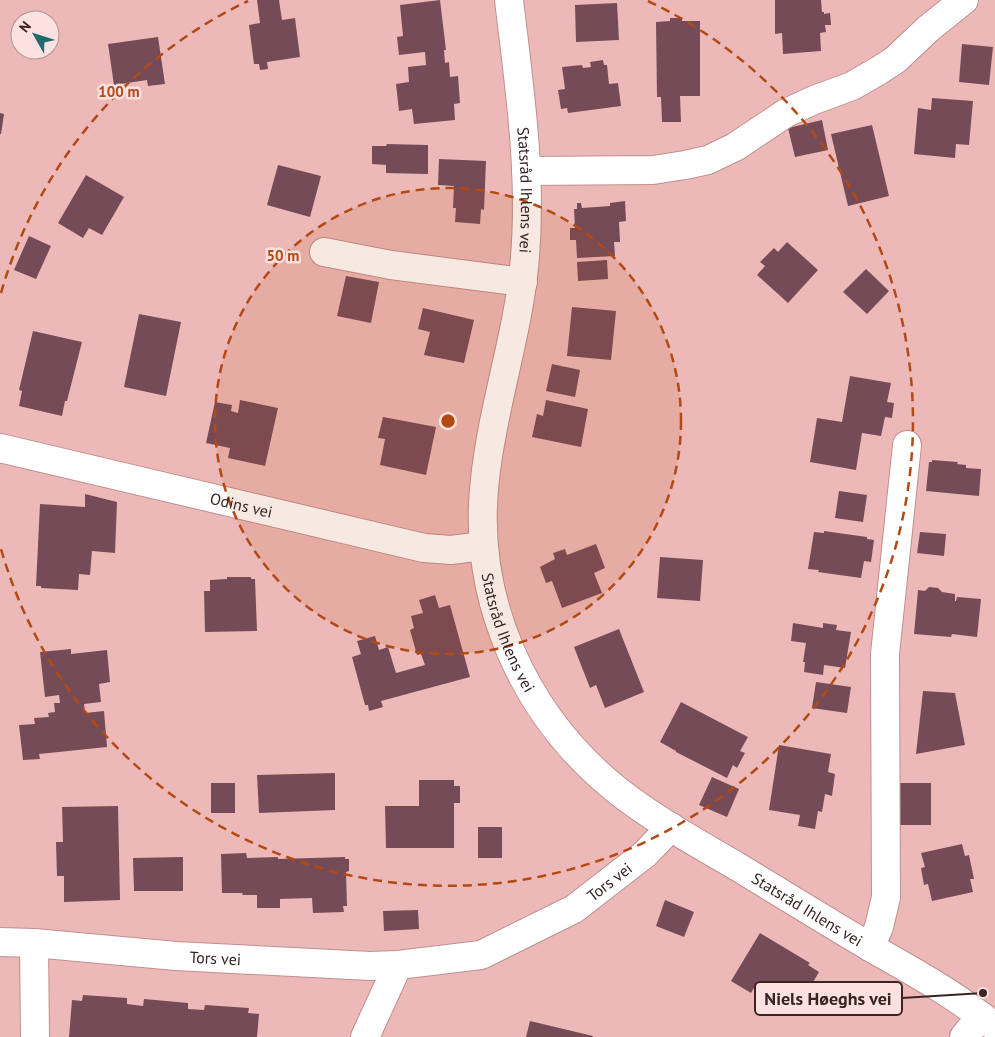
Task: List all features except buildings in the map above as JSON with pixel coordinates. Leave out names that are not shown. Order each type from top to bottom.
[{"type":"street","name":"Statsråd Ihlens vei","points":[[509,0],[520,88],[526,171],[527,224],[523,282],[487,461],[483,502],[485,568],[502,633],[526,684],[542,709],[577,754],[598,775],[622,794],[671,827],[938,986],[988,1022]]},
{"type":"street","points":[[526,171],[653,170],[685,166],[708,160],[735,147],[786,113],[852,86],[878,72],[895,60],[929,28],[964,0]]},
{"type":"street","points":[[324,252],[391,265],[523,282]]},
{"type":"street","points":[[870,947],[880,927],[886,897],[885,654],[907,445]]},
{"type":"street","name":"Odins vei","points":[[0,448],[424,548],[451,550],[483,546]]},
{"type":"street","name":"Tors vei","points":[[0,942],[34,943],[176,956],[370,966],[398,965],[482,955],[574,910],[645,854],[671,827]]},
{"type":"street","points":[[34,943],[35,1037]]},
{"type":"street","points":[[365,1037],[398,965]]},
{"type":"street","points":[[964,1037],[988,1022]]},
{"type":"place","name":"Niels Høeghs vei","points":[[983,993]]}]
